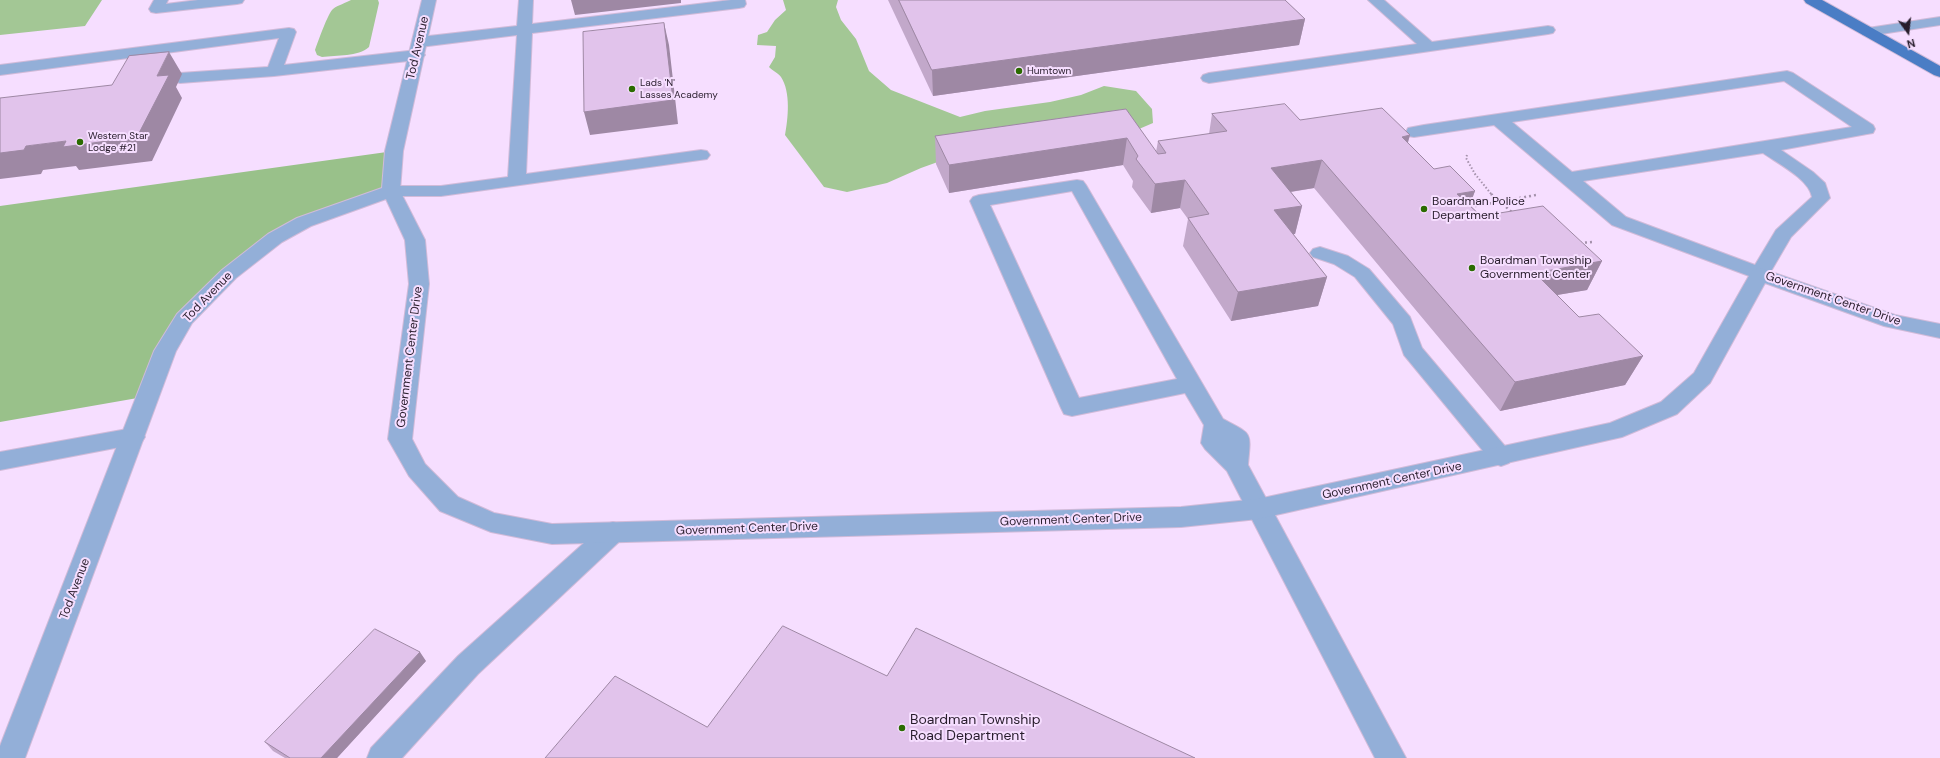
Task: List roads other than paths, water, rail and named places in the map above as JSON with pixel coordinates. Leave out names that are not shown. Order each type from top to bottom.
[{"type":"main road","points":[[1811,0],[1940,72]]},
{"type":"street","points":[[161,0],[156,9],[237,0]]},
{"type":"street","name":"Tod Avenue","points":[[10,758],[133,437],[164,351],[184,319],[229,274],[275,238],[304,222],[391,191],[394,151],[429,0]]},
{"type":"street","points":[[517,181],[526,0]]},
{"type":"street","points":[[180,78],[274,71],[525,30],[739,4],[738,0]]},
{"type":"street","points":[[1375,0],[1429,47]]},
{"type":"street","points":[[1868,32],[1940,21]]},
{"type":"street","points":[[1209,78],[1548,30]]},
{"type":"street","points":[[0,70],[289,32],[274,71]]},
{"type":"street","points":[[1414,132],[1503,123],[1788,76],[1868,129],[1766,147],[1568,178]]},
{"type":"street","points":[[1503,123],[1619,221],[1760,274],[1782,234],[1821,198],[1819,187],[1807,176],[1766,147]]},
{"type":"street","points":[[391,191],[441,191],[701,155]]},
{"type":"street","points":[[1190,384],[1072,408],[979,201],[1077,186],[1215,425],[1240,438],[1236,465],[1391,758]]},
{"type":"street","name":"Government Center Drive","points":[[391,191],[415,240],[419,284],[400,439],[417,470],[449,504],[491,522],[552,534],[1181,517],[1258,509],[1501,457],[1614,431],[1668,408],[1702,378],[1760,274],[1891,321],[1940,331]]},
{"type":"street","points":[[1320,253],[1341,260],[1362,273],[1404,322],[1412,350],[1501,457]]},
{"type":"street","points":[[0,461],[133,437]]},
{"type":"street","points":[[382,758],[468,665],[613,532]]},
{"type":"place","name":"Humtown","points":[[1019,71]]},
{"type":"place","name":"Lads 'N' Lasses Academy","points":[[632,89]]},
{"type":"place","name":"Western Star Lodge #21","points":[[80,142]]},
{"type":"place","name":"Boardman Police Department","points":[[1424,209]]},
{"type":"place","name":"Boardman Township Government Center","points":[[1472,268]]},
{"type":"place","name":"Boardman Township Road Department","points":[[902,728]]}]
